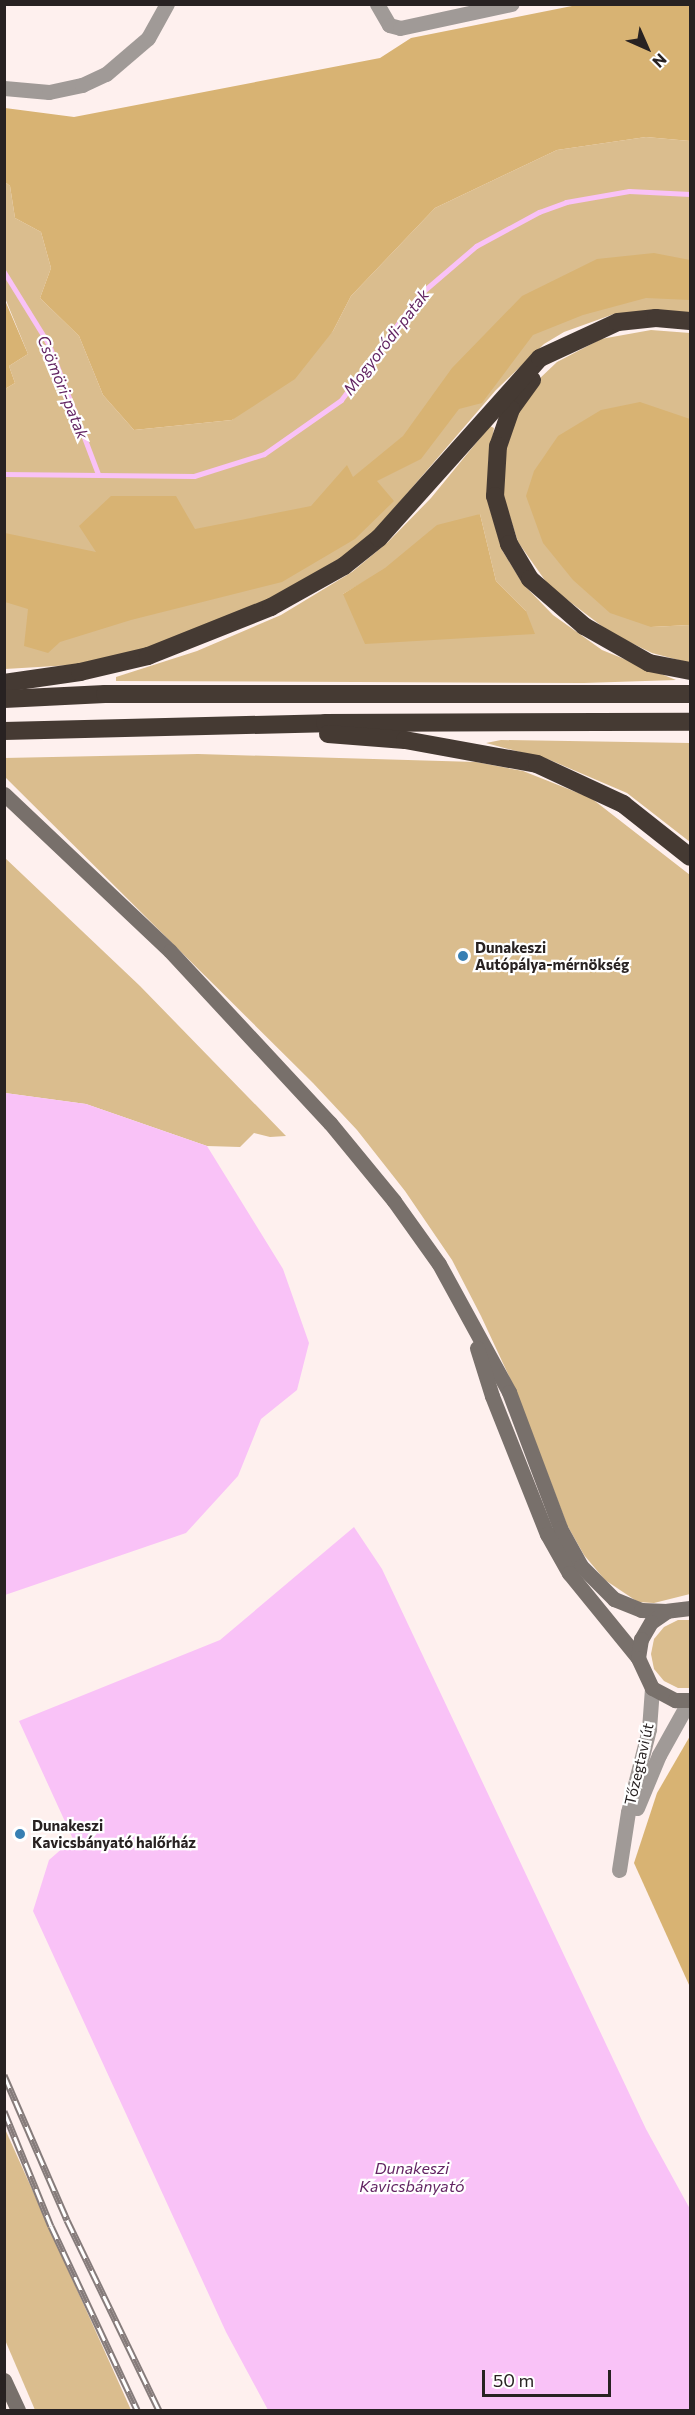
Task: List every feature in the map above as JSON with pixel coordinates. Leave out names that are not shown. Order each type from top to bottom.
[{"type":"highway","points":[[4,683],[120,663],[190,642],[272,607],[344,566],[379,538],[426,489],[521,375],[540,358],[574,339],[618,322],[656,318],[690,321]]},
{"type":"highway","points":[[574,339],[536,374],[518,397],[503,426],[494,482],[499,517],[509,544],[530,579],[559,608],[607,641],[649,663],[690,671]]},
{"type":"highway","points":[[4,699],[105,694],[690,694]]},
{"type":"highway","points":[[4,730],[690,722]]},
{"type":"highway","points":[[234,727],[405,740],[537,764],[623,804],[690,857]]},
{"type":"main road","points":[[4,794],[170,951],[330,1123],[417,1230],[509,1392],[560,1528],[581,1566],[614,1599],[641,1610],[666,1611],[690,1608]]},
{"type":"main road","points":[[469,1319],[492,1396],[547,1534],[569,1573],[638,1658],[652,1688],[669,1698],[690,1700]]},
{"type":"main road","points":[[638,1658],[646,1630],[666,1611]]},
{"type":"main road","points":[[4,2380],[18,2410]]},
{"type":"street","points":[[4,88],[49,92],[82,85],[106,74],[148,38],[167,4]]},
{"type":"street","points":[[377,4],[389,26],[400,28],[511,4]]},
{"type":"street","name":"Tőzegtavi út","points":[[619,1870],[623,1841],[649,1729],[652,1688]]},
{"type":"street","name":"Tőzegtavi út","points":[[623,1841],[658,1755],[690,1700]]},
{"type":"shaded area","points":[[577,5],[690,5],[690,141],[646,137],[557,150],[435,208],[351,296],[333,331],[295,379],[232,420],[134,430],[103,395],[79,336],[40,298],[51,268],[41,232],[15,218],[10,186],[5,182],[5,108],[74,117],[380,58],[411,38]]},
{"type":"shaded area","points":[[646,137],[690,141],[690,313],[658,310],[614,314],[564,332],[544,344],[496,390],[373,533],[352,551],[269,601],[144,651],[72,665],[5,669],[5,389],[15,383],[9,366],[28,354],[5,298],[5,182],[10,186],[15,218],[41,232],[51,268],[40,298],[79,336],[103,395],[134,430],[232,420],[333,331],[351,296],[435,208],[557,150]]},
{"type":"shaded area","points":[[654,253],[690,260],[690,300],[646,298],[583,315],[533,335],[482,403],[459,409],[421,459],[377,481],[394,501],[355,539],[282,582],[131,620],[60,642],[48,653],[24,646],[28,609],[5,602],[5,533],[96,552],[79,526],[111,496],[176,496],[195,529],[311,506],[347,465],[353,477],[403,436],[452,368],[522,296],[597,259]]},
{"type":"shaded area","points":[[4,298],[28,354],[9,366],[15,383],[5,389]]},
{"type":"shaded area","points":[[651,330],[690,333],[690,419],[651,627],[690,625],[690,663],[652,653],[611,633],[549,586],[518,542],[503,495],[505,446],[518,412],[537,381],[557,362],[601,339]]},
{"type":"shaded area","points":[[640,402],[690,419],[690,625],[651,627],[610,613],[573,580],[543,543],[526,496],[534,471],[558,436],[601,410]]},
{"type":"shaded area","points":[[490,426],[494,428],[488,464],[488,502],[502,550],[523,584],[553,615],[602,650],[676,680],[584,683],[116,681],[116,677],[197,651],[281,615],[352,572],[388,542],[431,498]],"holes":[[[480,514],[496,581],[526,611],[343,594]]]},
{"type":"shaded area","points":[[480,514],[496,581],[526,611],[535,634],[365,644],[343,594],[385,568],[437,525]]},
{"type":"shaded area","points":[[501,740],[690,743],[690,842],[627,793],[550,760],[486,743]]},
{"type":"shaded area","points":[[198,754],[476,762],[523,771],[591,798],[690,875],[690,1594],[654,1603],[638,1602],[605,1580],[584,1555],[567,1525],[516,1391],[481,1316],[452,1260],[405,1191],[357,1130],[313,1083],[5,777],[4,758]]},
{"type":"shaded area","points":[[4,857],[140,986],[286,1136],[270,1137],[254,1133],[240,1147],[207,1146],[86,1104],[5,1093]]},
{"type":"shaded area","points":[[678,1620],[690,1620],[690,1688],[678,1688],[664,1681],[654,1669],[651,1654],[654,1639],[664,1627]]},
{"type":"shaded area","points":[[690,1736],[690,1987],[634,1863],[657,1793]]},
{"type":"shaded area","points":[[5,2129],[131,2410],[35,2410],[5,2340]]},
{"type":"water","points":[[5,1093],[86,1104],[207,1146],[283,1269],[309,1343],[297,1390],[261,1419],[238,1476],[186,1533],[5,1595]]},
{"type":"water","name":"Dunakeszi Kavicsbányató","points":[[354,1527],[382,1569],[646,2129],[690,2209],[690,2410],[268,2410],[226,2332],[33,1911],[49,1860],[73,1839],[19,1721],[220,1640]]},
{"type":"waterway","name":"Mogyoródi-patak","points":[[4,474],[194,476],[264,454],[341,400],[420,294],[476,246],[539,212],[566,202],[629,191],[690,194]]},
{"type":"waterway","name":"Csömöri-patak","points":[[4,272],[49,345],[98,474]]},
{"type":"railway","points":[[4,2075],[67,2220],[159,2410]]},
{"type":"railway","points":[[4,2111],[51,2226],[137,2410]]},
{"type":"place","name":"Dunakeszi Autópálya-mérnökség","points":[[463,956]]},
{"type":"place","name":"Dunakeszi Kavicsbányató halőrház","points":[[20,1834]]}]
